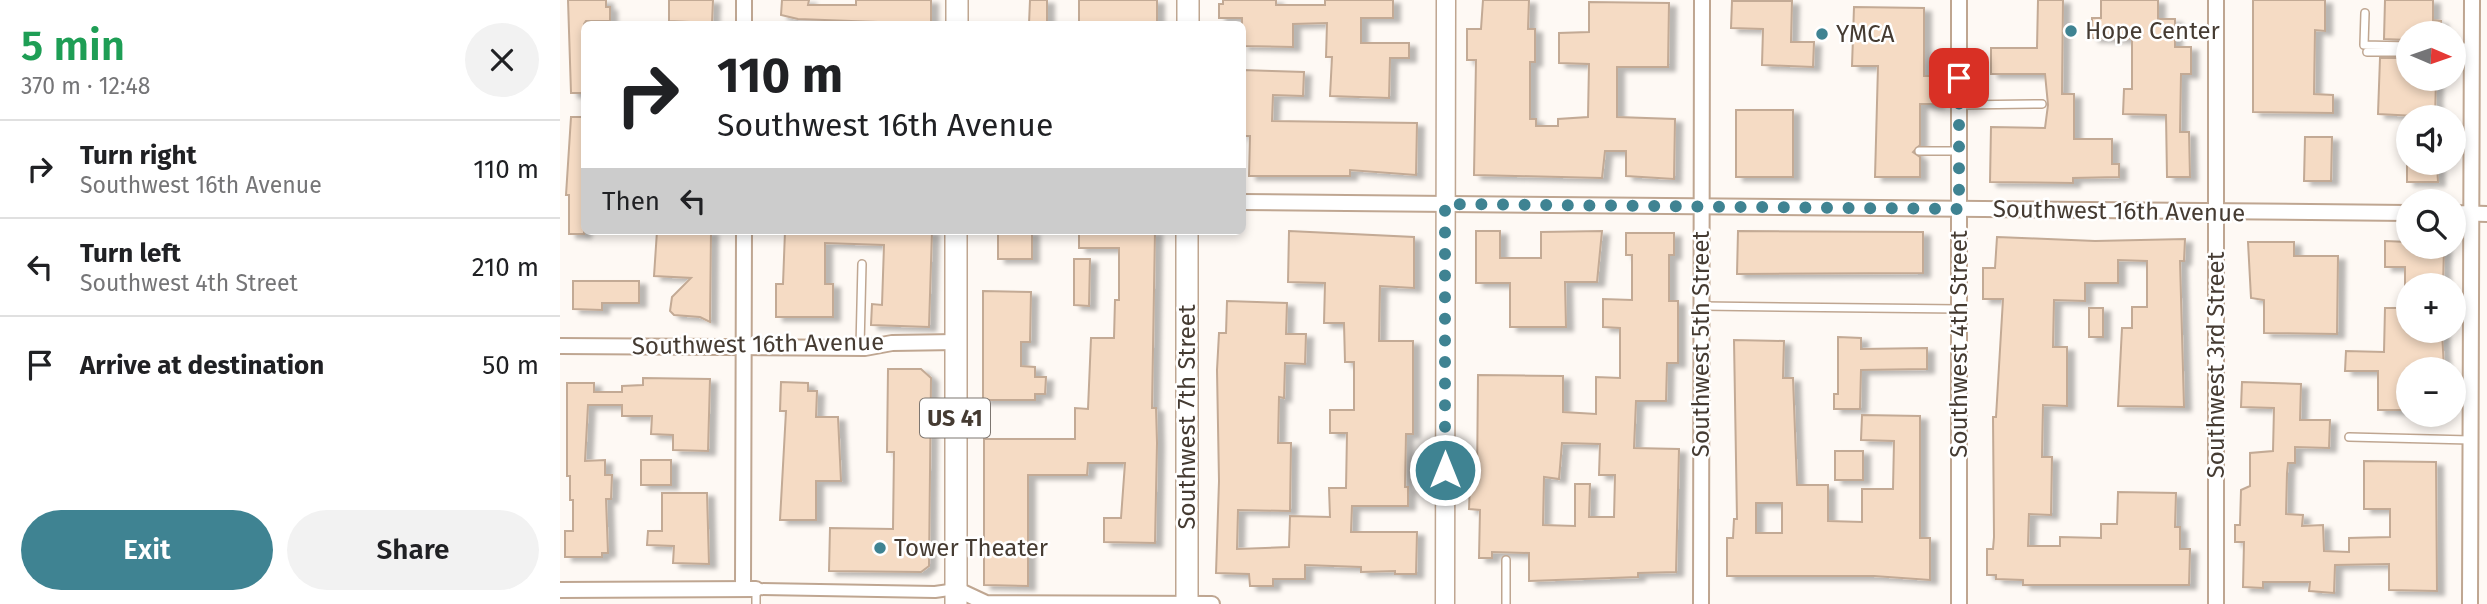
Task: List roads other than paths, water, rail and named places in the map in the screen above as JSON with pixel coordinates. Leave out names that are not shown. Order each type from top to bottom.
[{"type":"main road","points":[[957,0],[957,21]]},
{"type":"main road","points":[[1188,0],[1188,21]]},
{"type":"main road","name":"US 41","points":[[956,235],[956,596]]},
{"type":"main road","name":"Southwest 7th Street","points":[[1187,235],[1187,604]]},
{"type":"street","points":[[744,0],[744,21]]},
{"type":"street","points":[[1445,604],[1446,0]]},
{"type":"street","name":"Southwest 5th Street","points":[[1701,604],[1702,0]]},
{"type":"street","name":"Southwest 4th Street","points":[[1959,0],[1959,604]]},
{"type":"street","name":"Southwest 3rd Street","points":[[2216,0],[2216,604]]},
{"type":"street","points":[[2470,604],[2472,0]]},
{"type":"street","name":"Southwest 16th Avenue","points":[[1246,202],[2396,213]]},
{"type":"street","points":[[2466,213],[2487,214]]},
{"type":"street","points":[[744,235],[743,348],[752,594]]},
{"type":"street","name":"Southwest 16th Avenue","points":[[560,345],[743,348],[860,347],[892,343],[956,342]]},
{"type":"street","points":[[560,590],[752,594],[935,592],[986,603],[1212,604]]},
{"type":"lane","points":[[2365,13],[2364,45],[2396,46]]},
{"type":"lane","points":[[2466,50],[2472,50]]},
{"type":"lane","points":[[2367,52],[2396,52]]},
{"type":"lane","points":[[1960,104],[2042,104]]},
{"type":"lane","points":[[1919,151],[1959,151]]},
{"type":"lane","points":[[860,347],[862,264]]},
{"type":"lane","points":[[1702,306],[1959,309]]},
{"type":"lane","points":[[2349,437],[2471,440]]},
{"type":"lane","points":[[1506,560],[1506,604]]},
{"type":"place","name":"Hope Center","points":[[2071,31]]},
{"type":"place","name":"YMCA","points":[[1822,34]]},
{"type":"place","name":"Tower Theater","points":[[880,548]]}]
